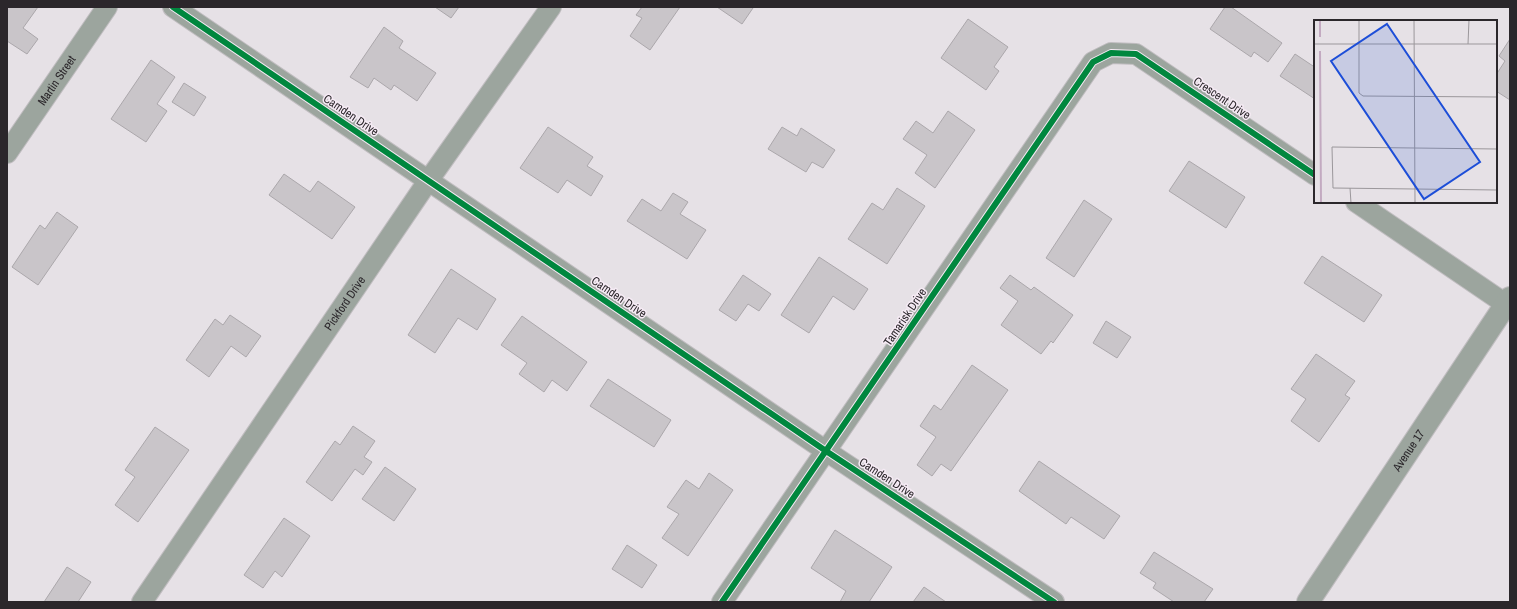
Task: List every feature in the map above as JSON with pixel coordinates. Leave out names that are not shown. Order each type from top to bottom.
[{"type":"street","name":"Martin Street","points":[[7,153],[107,7]]},
{"type":"street","name":"Camden Drive","points":[[173,7],[826,451],[1054,602]]},
{"type":"street","name":"Pickford Drive","points":[[142,602],[428,181],[551,7]]},
{"type":"street","name":"Crescent Drive","points":[[1111,53],[1136,54],[1314,173]]},
{"type":"street","name":"Tamarisk Drive","points":[[722,602],[1093,62],[1111,53]]},
{"type":"street","points":[[1358,203],[1509,303]]},
{"type":"street","name":"Avenue 17","points":[[1308,602],[1509,303]]},
{"type":"building","points":[[7,7],[38,7],[23,28],[38,39],[27,54],[7,41]]},
{"type":"building","points":[[435,7],[459,7],[451,18]]},
{"type":"building","points":[[642,7],[680,7],[650,50],[630,36],[642,18],[636,15]]},
{"type":"building","points":[[717,7],[753,7],[753,8],[742,24]]},
{"type":"building","points":[[1225,7],[1231,7],[1282,43],[1268,62],[1254,52],[1251,57],[1210,29]]},
{"type":"building","points":[[968,19],[1008,47],[994,67],[999,71],[986,90],[941,58]]},
{"type":"building","points":[[384,27],[403,41],[399,48],[436,73],[417,101],[394,85],[391,90],[374,78],[368,88],[350,77]]},
{"type":"building","points":[[1510,39],[1510,100],[1497,92],[1497,73],[1505,61],[1499,56]]},
{"type":"building","points":[[1295,54],[1313,66],[1314,64],[1314,98],[1280,76]]},
{"type":"building","points":[[151,60],[175,77],[157,104],[167,111],[146,142],[111,119]]},
{"type":"building","points":[[184,83],[206,97],[194,116],[172,102]]},
{"type":"building","points":[[948,111],[975,130],[935,188],[915,173],[927,155],[903,139],[916,121],[933,133]]},
{"type":"building","points":[[548,127],[593,157],[587,166],[603,176],[591,196],[567,180],[558,193],[520,168]]},
{"type":"building","points":[[782,127],[797,136],[801,128],[835,150],[823,168],[812,162],[806,172],[768,149]]},
{"type":"building","points":[[1189,161],[1245,197],[1226,228],[1169,191]]},
{"type":"building","points":[[284,174],[310,192],[318,181],[355,207],[332,239],[269,195]]},
{"type":"building","points":[[897,188],[925,206],[887,264],[848,239],[872,203],[883,210]]},
{"type":"building","points":[[673,193],[688,202],[680,214],[706,230],[687,259],[627,221],[642,199],[661,211]]},
{"type":"building","points":[[1084,200],[1112,219],[1074,277],[1046,258]]},
{"type":"building","points":[[57,212],[78,227],[38,285],[12,267],[40,225],[45,229]]},
{"type":"building","points":[[1322,256],[1382,295],[1364,322],[1304,283]]},
{"type":"building","points":[[819,257],[868,289],[854,310],[833,296],[809,333],[781,315]]},
{"type":"building","points":[[451,269],[496,299],[477,330],[458,318],[435,353],[408,335]]},
{"type":"building","points":[[743,275],[771,294],[759,311],[748,304],[736,321],[719,310]]},
{"type":"building","points":[[1010,275],[1031,290],[1034,287],[1073,315],[1053,343],[1051,341],[1041,354],[1001,325],[1018,301],[1000,288]]},
{"type":"building","points":[[230,315],[261,336],[246,357],[231,346],[209,377],[186,360],[215,319],[223,325]]},
{"type":"building","points":[[522,316],[587,362],[567,391],[552,380],[544,392],[519,374],[527,363],[501,345]]},
{"type":"building","points":[[1106,321],[1131,337],[1117,358],[1093,343]]},
{"type":"building","points":[[1316,354],[1355,381],[1345,395],[1350,398],[1319,442],[1291,421],[1306,399],[1291,389]]},
{"type":"building","points":[[972,365],[1008,390],[951,471],[941,464],[932,476],[917,465],[936,437],[920,426],[934,405],[941,410]]},
{"type":"building","points":[[608,379],[671,420],[654,447],[590,406]]},
{"type":"building","points":[[353,426],[375,441],[364,457],[372,462],[363,475],[355,469],[332,501],[306,482],[335,441],[340,445]]},
{"type":"building","points":[[155,427],[189,450],[138,522],[115,505],[135,477],[125,470]]},
{"type":"building","points":[[1039,461],[1120,516],[1104,539],[1071,517],[1066,524],[1019,491]]},
{"type":"building","points":[[385,467],[416,489],[394,521],[362,499]]},
{"type":"building","points":[[709,473],[733,490],[688,556],[662,538],[679,514],[667,507],[686,480],[699,489]]},
{"type":"building","points":[[284,518],[310,536],[282,577],[275,571],[263,588],[244,575]]},
{"type":"building","points":[[835,530],[892,567],[869,602],[840,602],[846,591],[811,568]]},
{"type":"building","points":[[627,545],[657,565],[642,588],[612,569]]},
{"type":"building","points":[[1154,552],[1213,589],[1204,602],[1174,602],[1153,588],[1156,583],[1140,573]]},
{"type":"building","points":[[67,567],[91,582],[78,602],[44,602]]},
{"type":"building","points":[[924,587],[946,602],[913,602]]},
{"type":"cycle path","points":[[173,7],[826,451],[1054,602]]},
{"type":"cycle path","points":[[722,602],[1093,62],[1111,53],[1136,54],[1314,174]]}]
